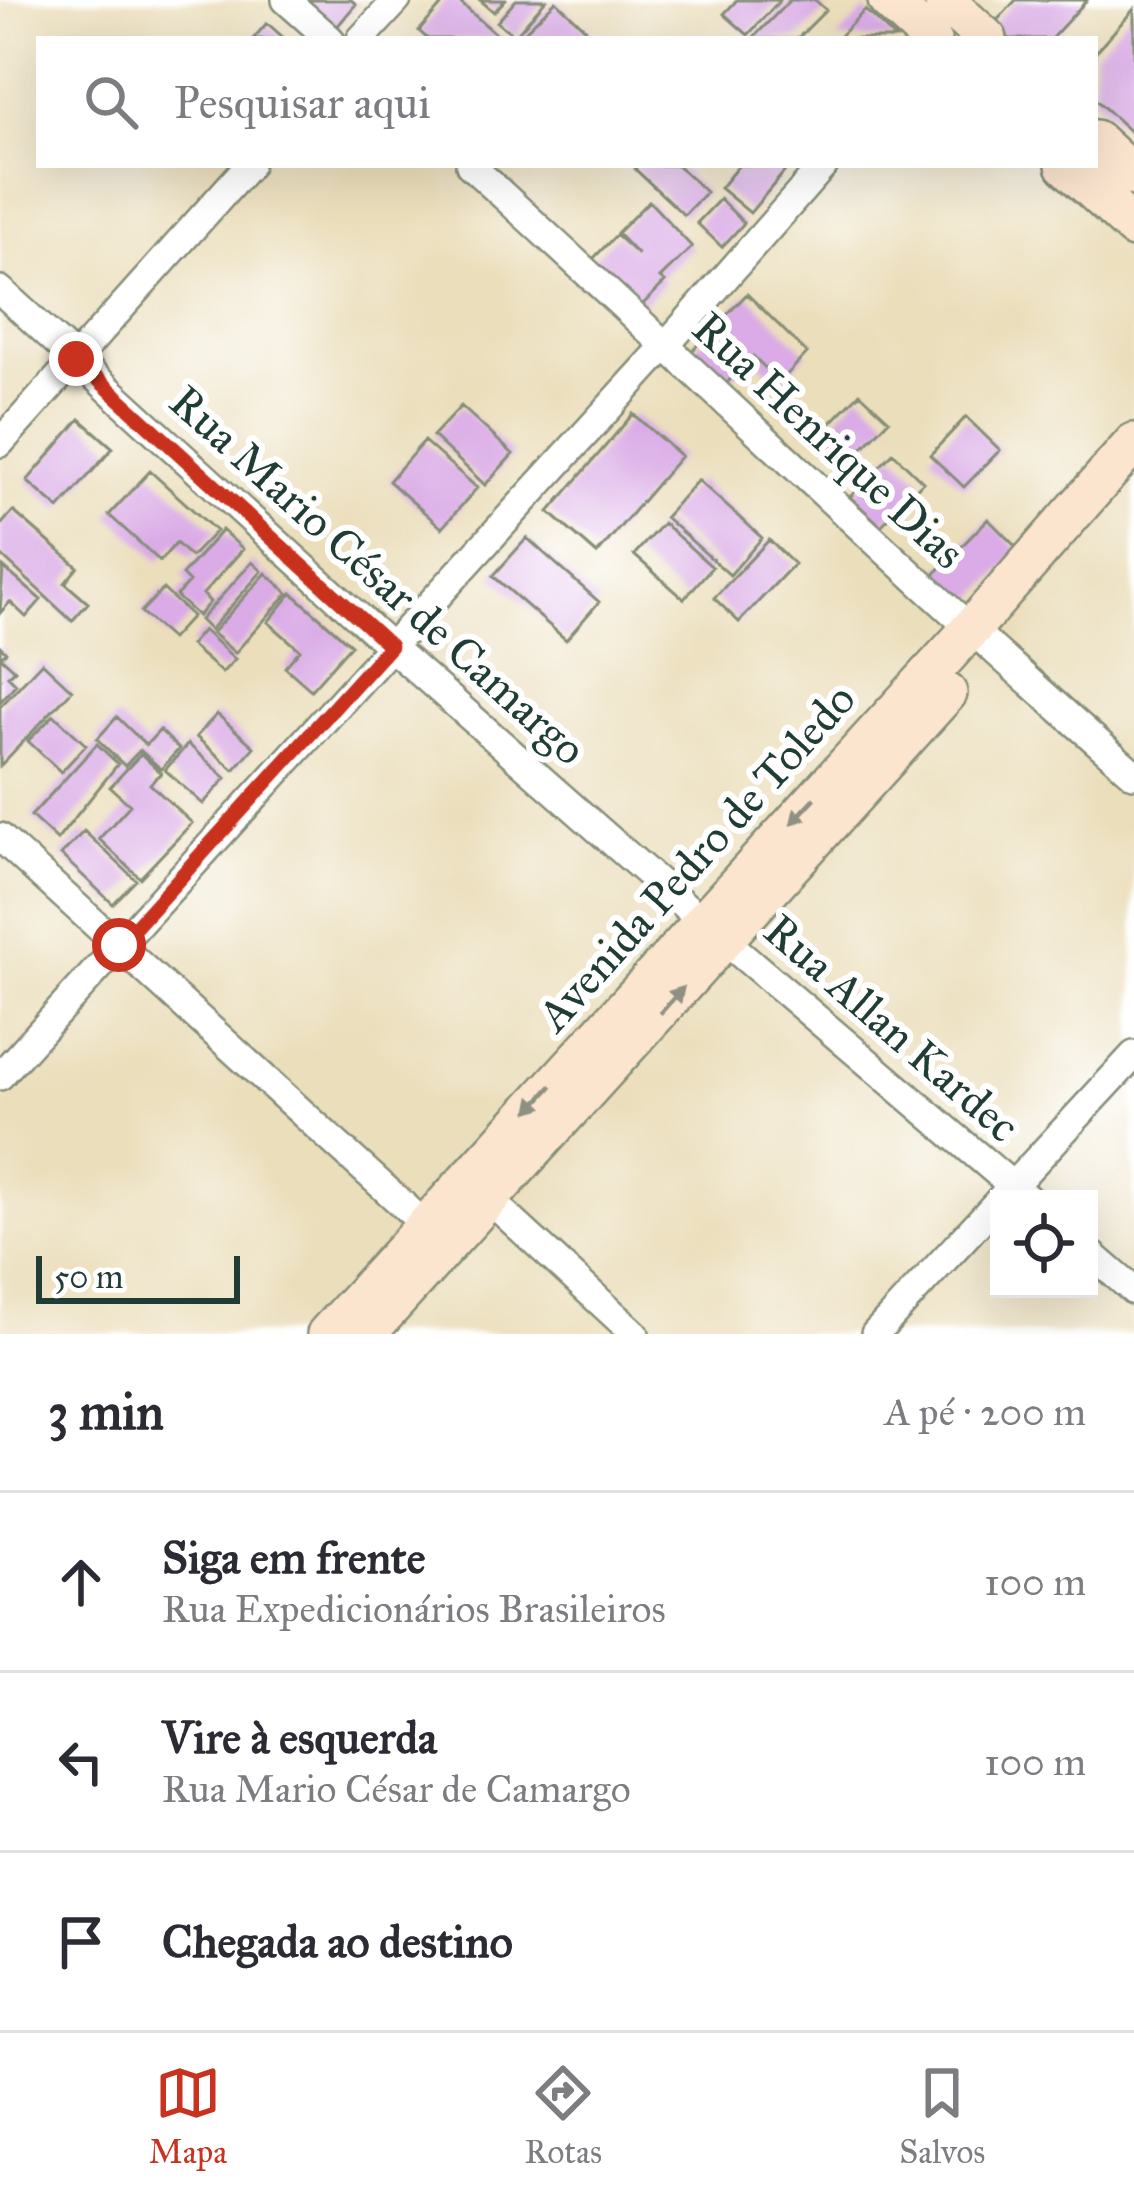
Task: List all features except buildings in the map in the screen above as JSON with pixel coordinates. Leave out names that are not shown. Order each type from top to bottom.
[{"type":"main road","points":[[888,0],[954,22]]},
{"type":"main road","points":[[1098,143],[1134,176]]},
{"type":"main road","points":[[1069,168],[1134,228]]},
{"type":"main road","name":"Avenida Pedro de Toledo","points":[[978,639],[1134,443]]},
{"type":"main road","name":"Avenida Pedro de Toledo","points":[[327,1334],[436,1236],[978,639],[1134,480]]},
{"type":"main road","name":"Avenida Pedro de Toledo","points":[[366,1334],[436,1236]]},
{"type":"street","points":[[286,0],[327,36]]},
{"type":"street","points":[[364,36],[398,0]]},
{"type":"street","points":[[0,443],[246,168]]},
{"type":"street","name":"Rua Henrique Dias","points":[[473,168],[978,639],[1134,774]]},
{"type":"street","points":[[0,1076],[821,168]]},
{"type":"street","name":"Rua Mario César de Camargo","points":[[0,290],[390,646],[714,931]]},
{"type":"street","points":[[0,838],[436,1236]]},
{"type":"street","name":"Rua Allan Kardec","points":[[714,931],[1018,1190]]},
{"type":"street","points":[[1020,1190],[1134,1054]]},
{"type":"street","points":[[479,1189],[634,1334]]},
{"type":"street","points":[[875,1334],[990,1220]]},
{"type":"street","points":[[1098,1260],[1134,1291]]},
{"type":"route","points":[[76,359],[390,646],[119,945]]}]
